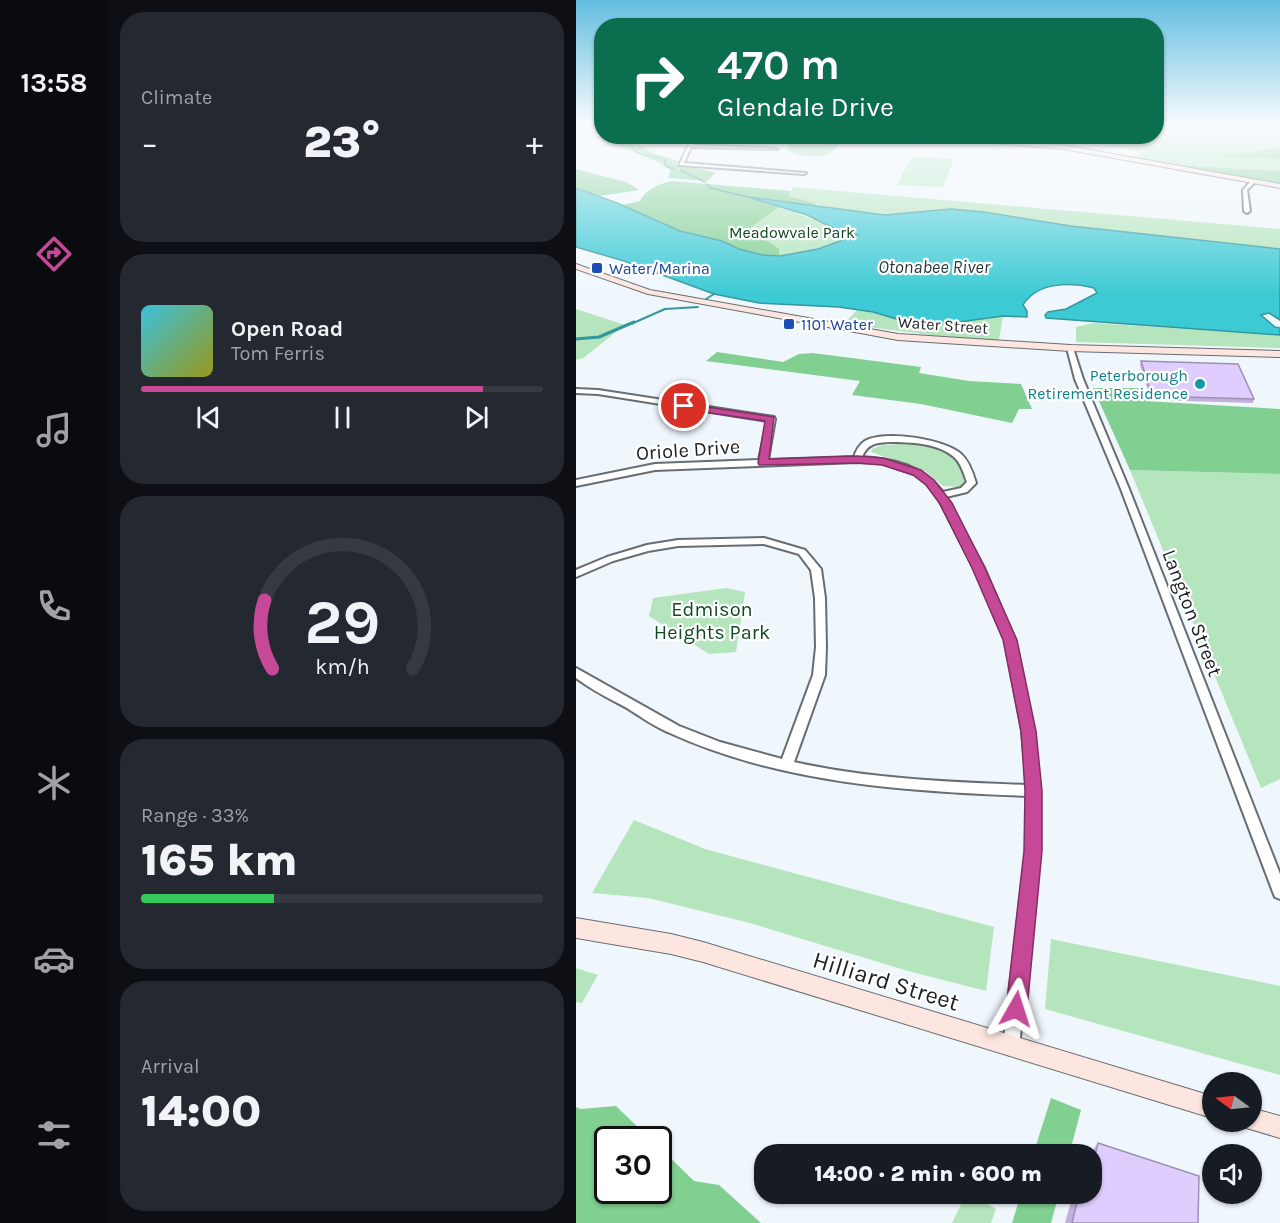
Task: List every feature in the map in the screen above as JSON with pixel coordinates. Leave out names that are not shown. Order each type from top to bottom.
[{"type":"main road","points":[[1253,182],[1280,186]]},
{"type":"main road","name":"Water Street","points":[[576,266],[648,292],[898,337],[1070,348],[1280,354]]},
{"type":"main road","name":"Hilliard Street","points":[[576,928],[692,949],[1011,1048],[1202,1104]]},
{"type":"main road","points":[[1262,1122],[1280,1127]]},
{"type":"street","points":[[1247,211],[1245,190],[1253,182]]},
{"type":"street","name":"Langton Street","points":[[1070,348],[1079,379],[1125,489],[1280,892]]},
{"type":"street","points":[[576,391],[598,392],[771,419],[763,463]]},
{"type":"street","points":[[857,459],[861,448],[869,442],[889,439],[916,441],[956,454],[968,470],[972,483],[964,490],[941,495]]},
{"type":"street","name":"Oriole Drive","points":[[576,483],[656,467],[857,459],[883,462],[917,472],[941,495],[979,568],[1010,640],[1028,731],[1034,791],[1033,851],[1011,1048]]},
{"type":"street","points":[[576,574],[610,559],[646,548],[678,543],[764,541],[802,552],[816,569],[820,598],[819,675],[786,765]]},
{"type":"street","points":[[576,672],[673,729],[723,748],[786,765],[844,778],[914,786],[1034,791]]},
{"type":"green space","points":[[576,182],[626,182],[639,190],[599,196],[576,188]]},
{"type":"green space","points":[[685,182],[791,191],[789,196],[818,204],[806,206],[752,198],[779,207],[746,231],[763,238],[779,249],[780,256],[762,255],[739,249],[722,241],[680,231],[622,205],[640,201],[645,194],[663,183]]},
{"type":"green space","points":[[898,182],[945,182],[943,187],[897,185]]},
{"type":"green space","points":[[793,187],[1280,229],[1280,249],[1071,226],[984,212],[885,215],[824,208],[818,204],[789,196]]},
{"type":"green space","name":"Meadowvale Park","points":[[779,207],[857,236],[818,249],[780,256],[779,249],[746,231]]},
{"type":"green space","points":[[576,309],[625,325],[583,358],[576,360]]},
{"type":"green space","points":[[857,310],[923,324],[958,323],[1003,316],[999,340],[939,336],[844,324]]},
{"type":"green space","points":[[1094,323],[1280,335],[1280,348],[1076,342],[1076,327]]},
{"type":"green space","points":[[717,352],[783,362],[799,354],[813,353],[921,367],[919,373],[969,381],[1021,384],[1032,409],[1019,409],[1012,423],[921,404],[852,395],[860,381],[706,361]]},
{"type":"green space","points":[[1093,388],[1138,388],[1146,401],[1280,409],[1280,474],[1130,470]]},
{"type":"green space","points":[[911,444],[939,451],[955,460],[965,474],[966,484],[960,487],[943,486],[925,471],[871,452],[872,449],[882,445]]},
{"type":"green space","points":[[1130,470],[1280,474],[1280,779],[1261,788]]},
{"type":"green space","name":"Edmison Heights Park","points":[[726,588],[745,592],[736,652],[709,654],[649,616],[653,598]]},
{"type":"green space","points":[[634,820],[705,849],[994,927],[986,991],[908,971],[750,923],[648,898],[592,893]]},
{"type":"green space","points":[[1051,939],[1280,986],[1280,1075],[1045,1009]]},
{"type":"green space","points":[[576,968],[598,975],[582,1003],[576,1002]]},
{"type":"green space","points":[[1051,1098],[1081,1110],[1072,1144],[1036,1144]]},
{"type":"green space","points":[[616,1106],[637,1126],[594,1126],[594,1204],[672,1204],[672,1160],[694,1181],[719,1185],[761,1223],[576,1223],[576,1107],[581,1109]]},
{"type":"green space","points":[[961,1204],[987,1204],[996,1209],[991,1223],[952,1223]]},
{"type":"green space","points":[[1018,1204],[1056,1204],[1051,1223],[1012,1223]]},
{"type":"water","name":"Otonabee River","points":[[576,188],[617,203],[680,231],[722,241],[739,249],[762,255],[780,256],[818,249],[857,235],[839,231],[807,215],[748,197],[885,215],[951,209],[984,212],[1071,226],[1280,249],[1280,320],[1269,313],[1261,315],[1275,327],[1280,328],[1280,335],[1046,318],[1045,315],[1048,312],[1066,309],[1097,293],[1094,288],[1075,285],[1045,288],[1029,297],[1023,305],[1027,311],[1027,317],[1003,316],[937,325],[910,323],[873,312],[839,307],[759,303],[714,294],[624,261],[576,247]]},
{"type":"building","name":"Peterborough Retirement Residence","points":[[1141,361],[1238,364],[1254,399],[1152,396]]},
{"type":"building","points":[[1102,1144],[1199,1176],[1198,1223],[1072,1223],[1077,1204],[1102,1204]]},
{"type":"waterway","points":[[707,184],[710,188],[748,197]]},
{"type":"waterway","points":[[706,299],[714,294]]},
{"type":"waterway","points":[[631,324],[665,309],[698,307]]},
{"type":"waterway","points":[[576,339],[599,337],[634,322]]},
{"type":"place","name":"Water/Marina","points":[[597,268]]},
{"type":"place","name":"1101 Water","points":[[789,324]]},
{"type":"place","name":"Peterborough Retirement Residence","points":[[1200,384]]},
{"type":"route","points":[[684,406],[771,419],[763,463],[857,459],[883,462],[917,472],[930,482],[946,503],[979,568],[1010,640],[1028,731],[1034,791],[1033,851],[1016,1009]]}]
